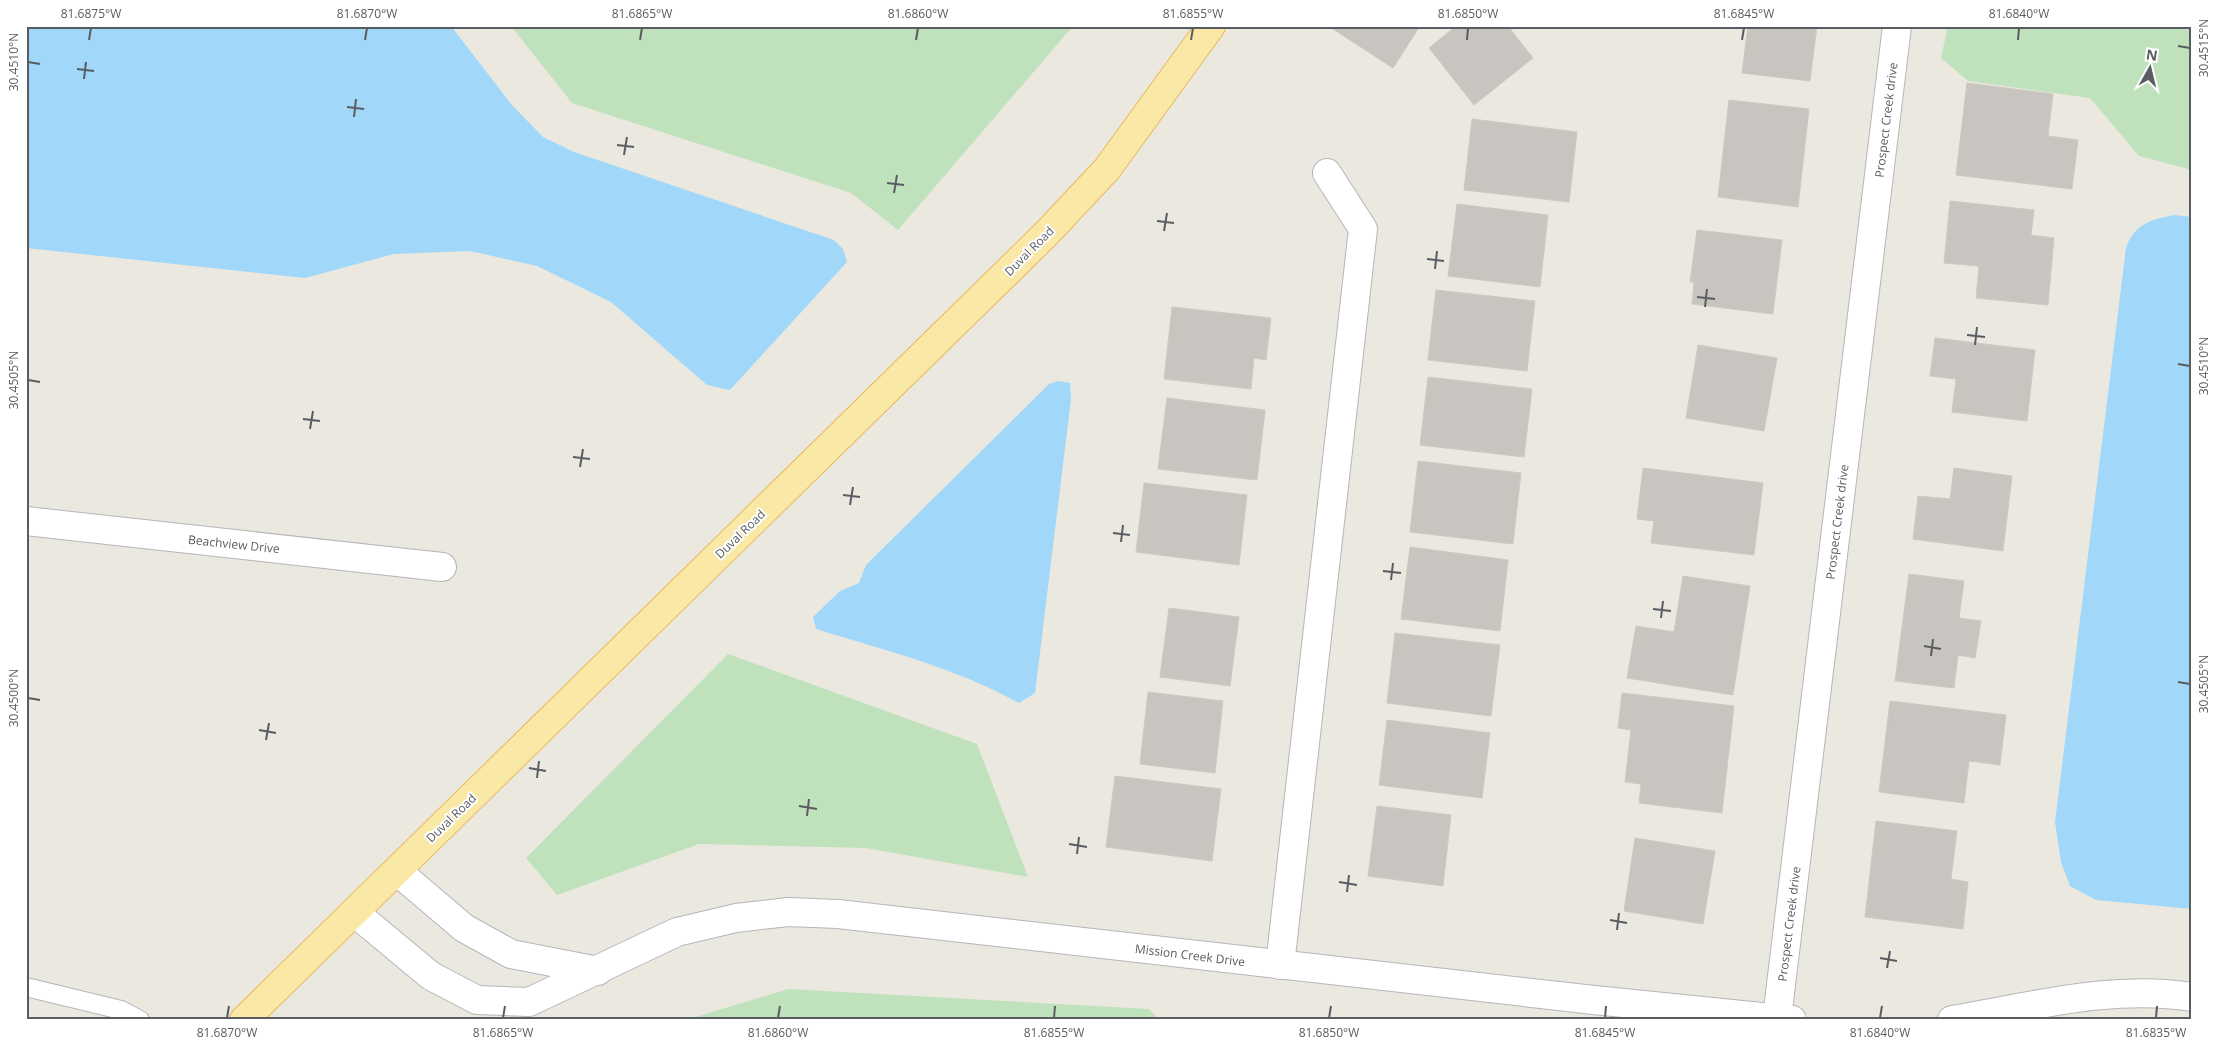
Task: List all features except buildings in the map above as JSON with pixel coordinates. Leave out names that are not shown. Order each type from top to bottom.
[{"type":"main road","name":"Duval Road","points":[[244,1020],[1047,233],[1107,169],[1211,26]]},
{"type":"street","name":"Prospect Creek drive","points":[[1785,1019],[1897,26]]},
{"type":"street","points":[[1280,965],[1364,230],[1327,173]]},
{"type":"street","name":"Beachview Drive","points":[[26,521],[442,567]]},
{"type":"street","points":[[397,871],[464,928],[511,954],[598,971]]},
{"type":"street","name":"Mission Creek Drive","points":[[354,912],[430,976],[477,1000],[529,1002],[677,932],[736,918],[788,912],[838,914],[1280,965],[1785,1019]]},
{"type":"street","points":[[1952,1020],[2097,995],[2168,993],[2192,997]]},
{"type":"lane","points":[[26,987],[121,1010],[140,1020]]},
{"type":"green space","points":[[511,26],[1073,26],[898,230],[851,193],[572,103]]},
{"type":"green space","points":[[1948,26],[2192,26],[2192,170],[2139,156],[2090,98],[1968,81],[1941,58]]},
{"type":"green space","points":[[728,654],[977,744],[1028,877],[866,848],[699,844],[557,895],[526,858]]},
{"type":"green space","points":[[788,989],[1149,1009],[1159,1020],[686,1020]]},
{"type":"water","points":[[26,26],[451,26],[512,105],[543,137],[574,152],[834,240],[843,249],[847,262],[730,390],[707,385],[611,302],[537,266],[470,251],[394,254],[305,278],[26,248]]},
{"type":"water","points":[[2174,215],[2192,217],[2192,909],[2096,900],[2070,886],[2061,862],[2055,822],[2126,248],[2139,228],[2151,221]]},
{"type":"water","points":[[1058,381],[1070,383],[1071,399],[1035,693],[1019,703],[945,670],[894,652],[816,629],[813,617],[840,591],[859,583],[866,565],[1049,384]]}]
